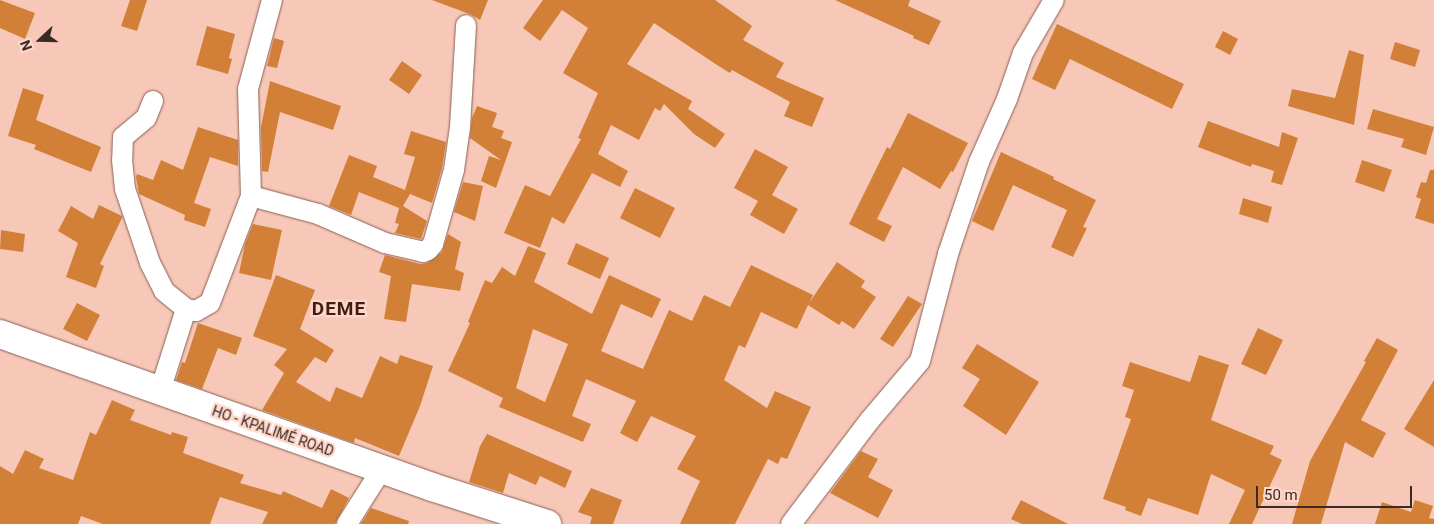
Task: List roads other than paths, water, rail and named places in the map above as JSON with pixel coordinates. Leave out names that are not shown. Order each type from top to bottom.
[{"type":"main road","name":"HO - KPALIMÉ ROAD","points":[[0,334],[382,469],[547,524]]},
{"type":"street","points":[[153,101],[146,118],[124,137],[122,160],[126,188],[150,263],[164,291],[186,309],[196,311],[210,303],[251,196],[248,89],[272,0]]},
{"type":"street","points":[[791,524],[870,420],[920,362],[948,254],[979,162],[1007,99],[1023,53],[1054,0]]},
{"type":"street","points":[[251,196],[318,214],[385,243],[423,252],[428,250],[433,244],[454,170],[460,127],[466,25]]},
{"type":"street","points":[[160,391],[186,309]]},
{"type":"street","points":[[347,524],[382,469]]},
{"type":"district","name":"DEME","points":[[339,309]]}]
